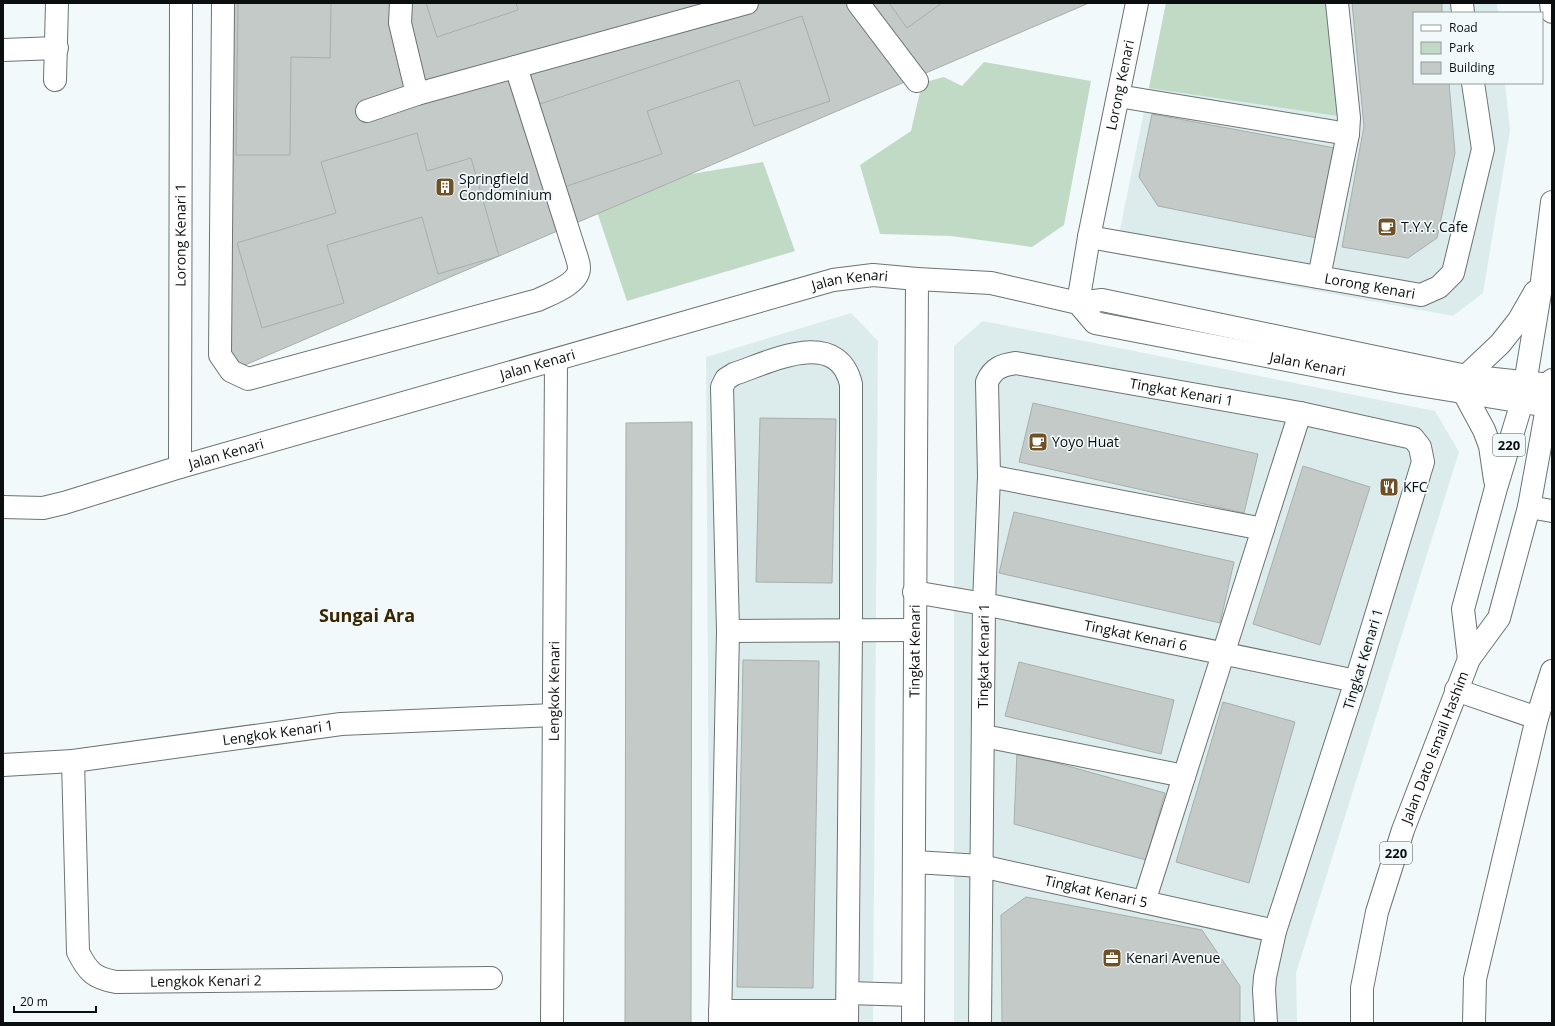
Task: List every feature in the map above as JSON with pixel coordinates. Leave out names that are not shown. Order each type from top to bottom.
[{"type":"street","points":[[55,80],[57,3]]},
{"type":"street","name":"Lorong Kenari 1","points":[[180,3],[180,467]]},
{"type":"street","points":[[223,3],[220,355],[231,372],[248,379],[538,300],[566,286],[575,278],[579,269],[577,258],[516,67]]},
{"type":"street","points":[[401,3],[400,22],[417,94]]},
{"type":"street","points":[[367,111],[417,94],[747,3]]},
{"type":"street","points":[[858,3],[917,81]]},
{"type":"street","name":"Lorong Kenari","points":[[1078,303],[1089,237],[1138,3]]},
{"type":"street","points":[[1319,277],[1348,134],[1349,118],[1337,3]]},
{"type":"street","points":[[1552,3],[1552,12]]},
{"type":"street","points":[[3,50],[57,48]]},
{"type":"street","name":"Lorong Kenari","points":[[1089,237],[1421,295],[1439,287],[1453,273],[1483,149],[1473,84]]},
{"type":"street","points":[[1118,96],[1348,134]]},
{"type":"street","name":"Jalan Dato Ismail Hashim","points":[[1469,659],[1463,610],[1524,392],[1542,281],[1552,202]]},
{"type":"street","name":"Jalan Kenari","points":[[3,507],[43,508],[64,503],[180,467],[833,280],[873,275],[991,283],[1078,303],[1102,300],[1465,384],[1524,392],[1548,406]]},
{"type":"street","name":"Tingkat Kenari","points":[[913,1023],[915,862],[914,592],[917,279]]},
{"type":"street","points":[[1496,488],[1490,446],[1465,384],[1519,320],[1542,281]]},
{"type":"street","points":[[847,1009],[851,630],[851,384],[843,366],[836,359],[811,351],[796,353],[734,374],[726,379],[722,387],[728,631],[720,1017],[847,1009],[913,995]]},
{"type":"street","name":"Lengkok Kenari","points":[[552,1023],[556,360]]},
{"type":"street","name":"Tingkat Kenari 1","points":[[980,1023],[984,736],[984,604],[989,476],[987,382],[990,374],[996,368],[1016,363],[1300,414],[1413,438],[1420,447],[1423,462],[1356,682],[1275,931],[1265,977],[1264,990],[1266,1023]]},
{"type":"street","name":"Jalan Kenari","points":[[1524,392],[1552,382]]},
{"type":"street","name":"Jalan Dato Ismail Hashim","points":[[1362,1023],[1362,988],[1377,912],[1403,830],[1456,690],[1469,659],[1499,618],[1529,507],[1552,382]]},
{"type":"street","points":[[1144,902],[1300,414]]},
{"type":"street","points":[[989,476],[1263,529]]},
{"type":"street","points":[[1529,507],[1552,511]]},
{"type":"street","name":"Tingkat Kenari 6","points":[[914,592],[984,604],[1356,682]]},
{"type":"street","points":[[728,631],[914,630]]},
{"type":"street","points":[[1474,1023],[1475,979],[1537,718],[1552,671]]},
{"type":"street","points":[[1456,690],[1537,718]]},
{"type":"street","name":"Lengkok Kenari 1","points":[[3,765],[73,761],[341,724],[554,715]]},
{"type":"street","points":[[984,736],[1184,776]]},
{"type":"street","name":"Lengkok Kenari 2","points":[[73,761],[78,952],[84,965],[93,975],[103,980],[116,982],[492,978]]},
{"type":"street","name":"Tingkat Kenari 5","points":[[915,862],[981,866],[1275,931]]},
{"type":"shaded area","points":[[1166,3],[1497,3],[1498,12],[1413,12],[1413,84],[1505,84],[1510,131],[1483,293],[1453,316],[1115,254]]},
{"type":"shaded area","points":[[851,313],[878,341],[873,1023],[710,1023],[706,357]]},
{"type":"shaded area","points":[[983,321],[1435,411],[1459,452],[1296,973],[1297,1023],[954,1023],[954,346]]},
{"type":"green space","points":[[1166,3],[1327,3],[1338,116],[1149,88]]},
{"type":"green space","points":[[984,62],[1091,81],[1064,225],[1032,247],[951,236],[880,234],[860,165],[911,131],[922,83],[944,77],[962,86]]},
{"type":"green space","points":[[763,162],[795,251],[627,301],[590,191]]},
{"type":"building","name":"Springfield Condominium","points":[[228,3],[1089,3],[231,371]]},
{"type":"building","points":[[238,3],[331,3],[330,58],[291,57],[290,155],[236,155]]},
{"type":"building","points":[[426,3],[516,3],[518,10],[437,37]]},
{"type":"building","points":[[889,3],[942,3],[907,28]]},
{"type":"building","points":[[1352,3],[1442,3],[1442,12],[1413,12],[1413,84],[1449,84],[1455,153],[1437,238],[1408,258],[1342,247],[1364,126]]},
{"type":"building","points":[[802,16],[830,101],[754,126],[739,80],[647,111],[662,154],[561,188],[534,106]]},
{"type":"building","points":[[1152,114],[1335,148],[1317,238],[1158,206],[1139,177]]},
{"type":"building","points":[[417,133],[427,171],[471,158],[499,256],[438,274],[422,217],[327,245],[344,303],[262,328],[237,243],[336,213],[321,162]]},
{"type":"building","points":[[1033,403],[1258,454],[1244,513],[1019,462]]},
{"type":"building","points":[[760,418],[836,419],[832,583],[756,582]]},
{"type":"building","points":[[692,422],[691,1023],[625,1023],[626,423]]},
{"type":"building","points":[[1303,466],[1370,487],[1320,645],[1253,624]]},
{"type":"building","points":[[1014,512],[1234,562],[1220,623],[999,573]]},
{"type":"building","points":[[743,660],[819,661],[813,988],[737,987]]},
{"type":"building","points":[[1019,662],[1174,700],[1161,754],[1005,716]]},
{"type":"building","points":[[1223,702],[1295,722],[1249,883],[1176,862]]},
{"type":"building","points":[[1017,752],[1165,793],[1146,860],[1014,824]]},
{"type":"building","name":"Kenari Avenue","points":[[1026,897],[1202,930],[1240,986],[1240,1023],[1002,1023],[1001,915]]},
{"type":"place","name":"Springfield Condominium","points":[[445,187]]},
{"type":"place","name":"T.Y.Y. Cafe","points":[[1387,227]]},
{"type":"place","name":"Yoyo Huat","points":[[1038,442]]},
{"type":"place","name":"KFC","points":[[1389,487]]},
{"type":"place","name":"Kenari Avenue","points":[[1112,958]]},
{"type":"district","name":"Sungai Ara","points":[[367,616]]}]
